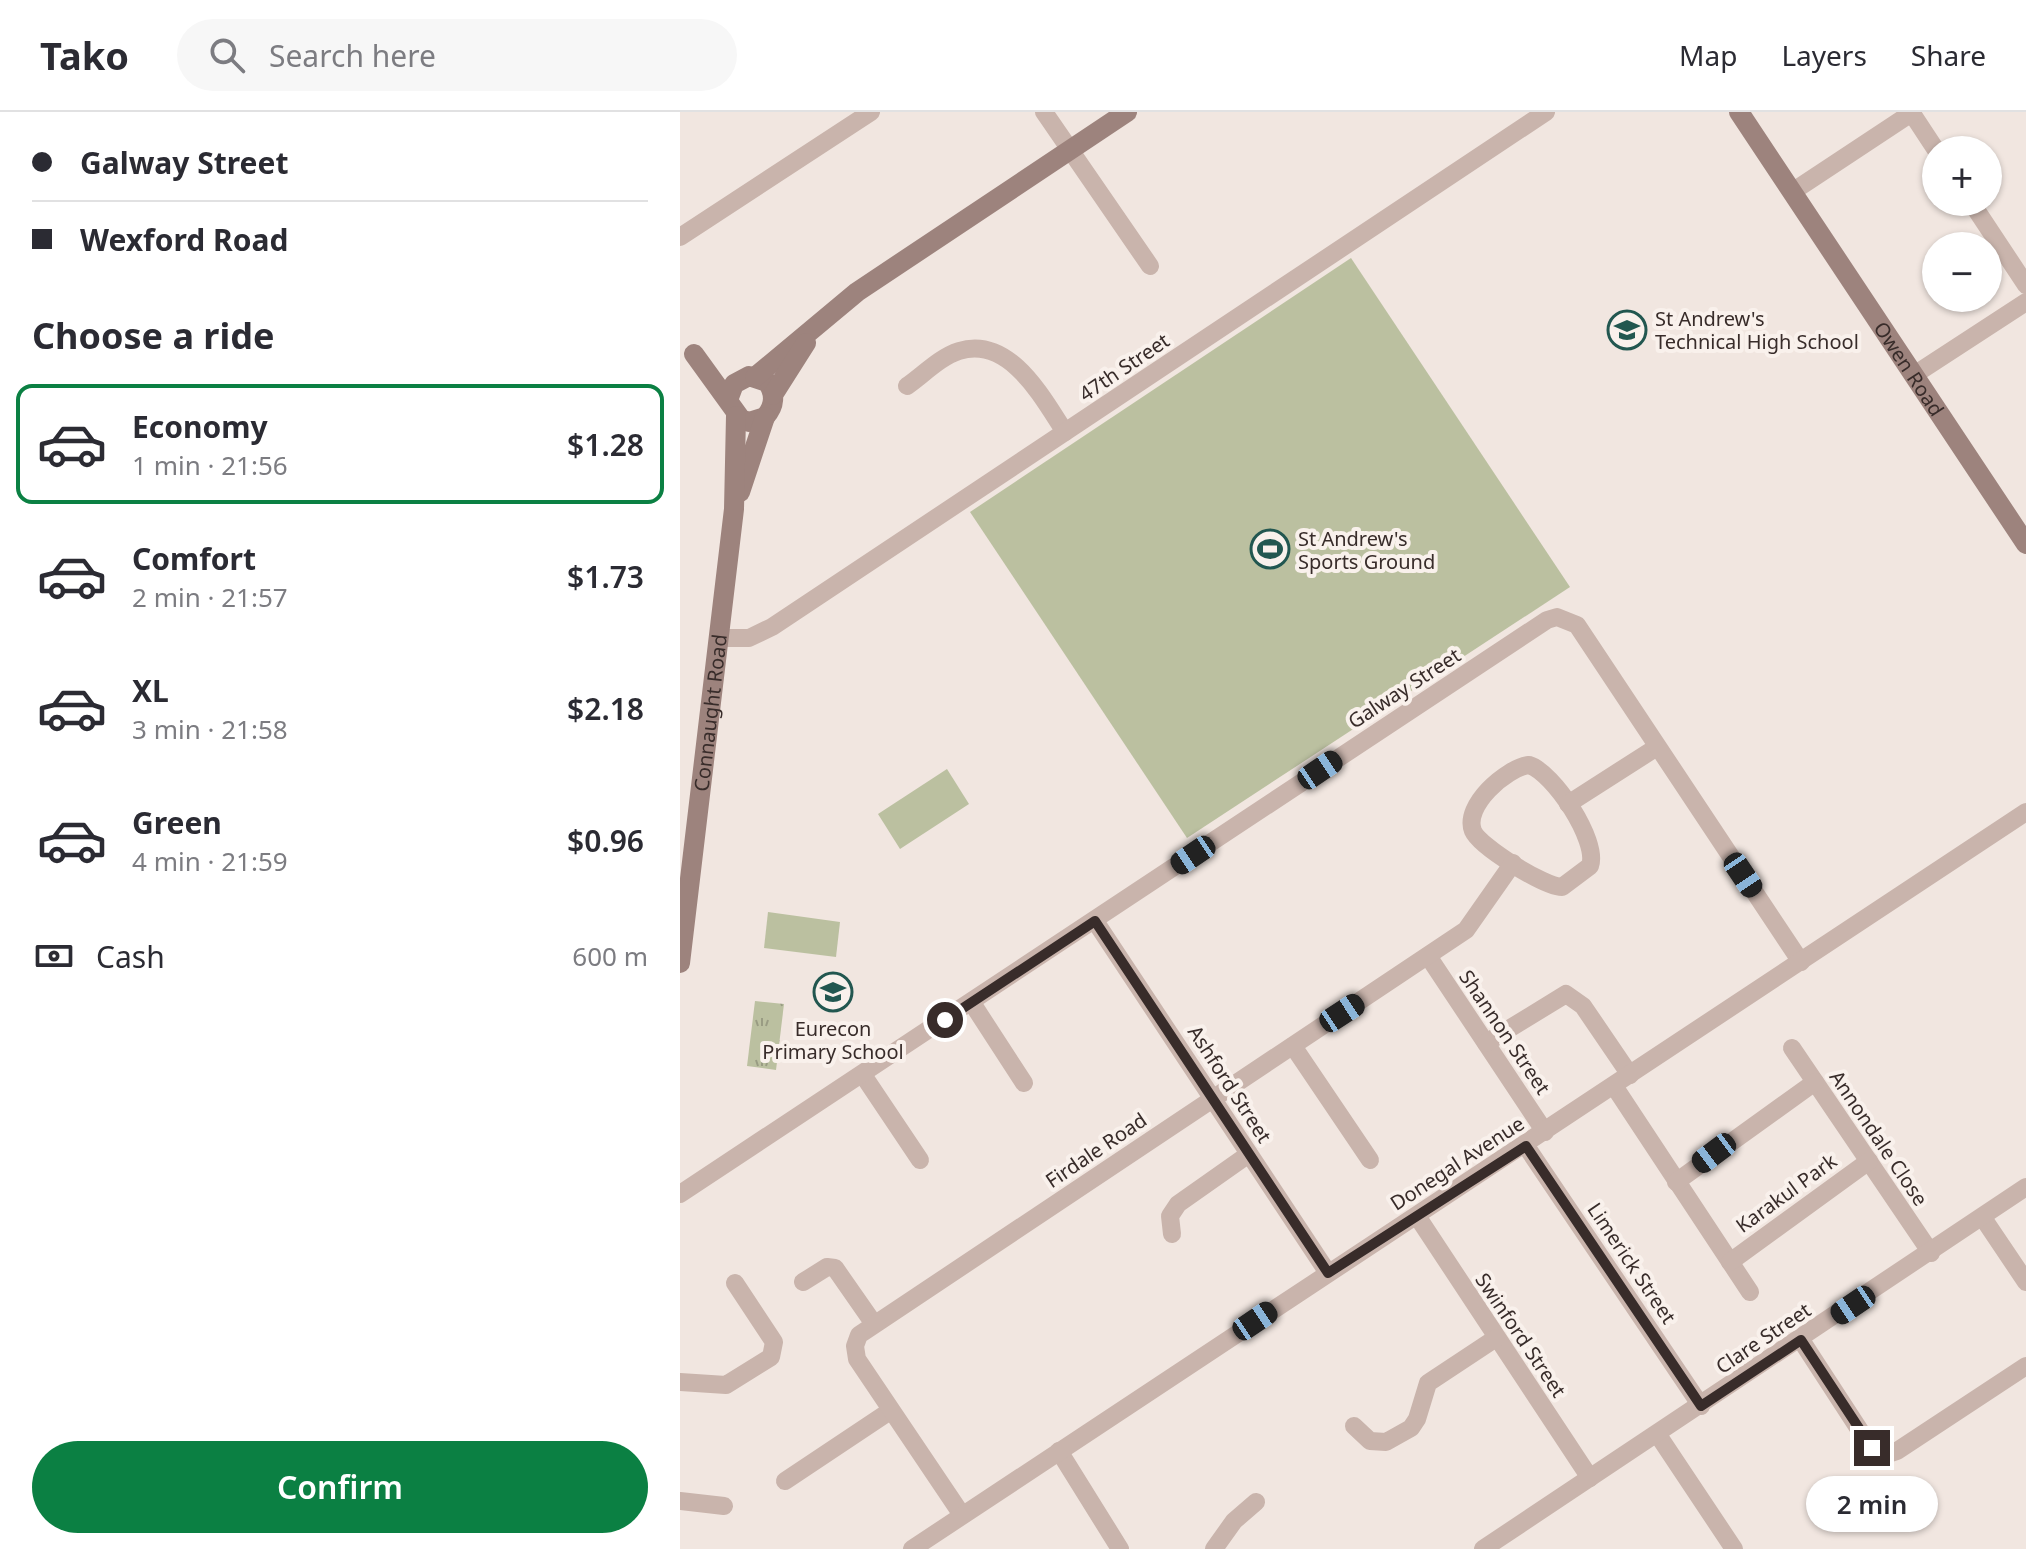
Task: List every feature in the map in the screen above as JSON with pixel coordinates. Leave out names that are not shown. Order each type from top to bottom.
[{"type":"street","points":[[680,237],[871,112]]},
{"type":"street","points":[[1044,112],[1150,266]]},
{"type":"street","points":[[732,408],[734,384],[749,377],[864,287],[1127,112]]},
{"type":"street","name":"47th Street","points":[[719,638],[749,638],[772,627],[1546,112]]},
{"type":"street","name":"Owen Road","points":[[1739,112],[2026,544]]},
{"type":"street","points":[[1792,192],[1912,112],[1927,136]]},
{"type":"street","points":[[1980,216],[2026,285]]},
{"type":"street","points":[[1914,375],[2026,302]]},
{"type":"street","points":[[687,349],[732,408],[749,422],[765,417],[771,411],[773,395],[816,326]]},
{"type":"street","points":[[687,349],[767,382],[773,395]]},
{"type":"street","points":[[907,386],[952,354],[968,349],[985,351],[1025,372],[1065,432]]},
{"type":"street","name":"Connaught Road","points":[[680,963],[734,509],[732,408]]},
{"type":"street","name":"Connaught Road","points":[[734,509],[765,417]]},
{"type":"street","name":"Galway Street","points":[[680,1194],[1552,618],[1563,617],[1577,625],[1801,962]]},
{"type":"street","points":[[1568,804],[1657,747]]},
{"type":"street","points":[[1529,765],[1545,774],[1568,804],[1593,850],[1593,859],[1587,870],[1567,885],[1556,887],[1513,863],[1484,844],[1473,830],[1472,816],[1491,788],[1529,765]]},
{"type":"street","name":"Donegal Avenue","points":[[912,1549],[1328,1273],[1526,1146],[2026,812]]},
{"type":"street","name":"Firdale Road","points":[[962,1515],[890,1411],[855,1352],[859,1335],[1471,925],[1513,863]]},
{"type":"street","name":"Ashford Street","points":[[1095,921],[1328,1273]]},
{"type":"street","name":"Shannon Street","points":[[1428,956],[1545,1132]]},
{"type":"street","points":[[1486,1043],[1566,994],[1583,1006],[1630,1075]]},
{"type":"street","points":[[972,1003],[1024,1083]]},
{"type":"street","points":[[1293,1046],[1370,1160]]},
{"type":"street","name":"Annondale Close","points":[[1792,1048],[1931,1253]]},
{"type":"street","points":[[863,1075],[920,1160]]},
{"type":"street","points":[[1676,1182],[1815,1082]]},
{"type":"street","points":[[1614,1086],[1750,1292]]},
{"type":"street","name":"Limerick Street","points":[[1526,1146],[1701,1406]]},
{"type":"street","points":[[1172,1234],[1170,1216],[1178,1204],[1249,1154]]},
{"type":"street","name":"Karakul Park","points":[[1730,1262],[1869,1161]]},
{"type":"street","name":"Clare Street","points":[[1483,1549],[1511,1542],[1590,1478],[2026,1187]]},
{"type":"street","name":"Swinford Street","points":[[1417,1216],[1590,1478]]},
{"type":"street","points":[[1983,1218],[2026,1282]]},
{"type":"street","points":[[803,1282],[827,1267],[835,1268],[874,1324]]},
{"type":"street","points":[[680,1382],[726,1385],[771,1357],[774,1342],[735,1283]]},
{"type":"street","points":[[1354,1426],[1370,1441],[1392,1440],[1414,1424],[1428,1383],[1496,1338]]},
{"type":"street","points":[[1801,1340],[1868,1443],[1885,1455],[1897,1451],[2026,1366]]},
{"type":"street","points":[[785,1481],[890,1411]]},
{"type":"street","points":[[1658,1435],[1734,1549]]},
{"type":"street","points":[[1059,1451],[1120,1549]]},
{"type":"street","points":[[680,1501],[724,1506]]},
{"type":"street","points":[[1214,1549],[1234,1521],[1256,1502]]},
{"type":"green space","name":"St Andrew's Sports Ground","points":[[1351,258],[1570,587],[1187,838],[970,512]]},
{"type":"green space","points":[[947,769],[969,804],[900,849],[878,814]]},
{"type":"green space","points":[[768,912],[840,922],[836,957],[764,948]]},
{"type":"green space","points":[[755,1001],[784,1004],[776,1070],[747,1066]]},
{"type":"place","name":"St Andrew's Technical High School","points":[[1627,330]]},
{"type":"place","name":"St Andrew's Sports Ground","points":[[1270,549]]},
{"type":"place","name":"Eurecon Primary School","points":[[833,992]]},
{"type":"route","points":[[945,1020],[1095,921],[1328,1273],[1526,1146],[1701,1406],[1801,1340],[1872,1448]]}]
